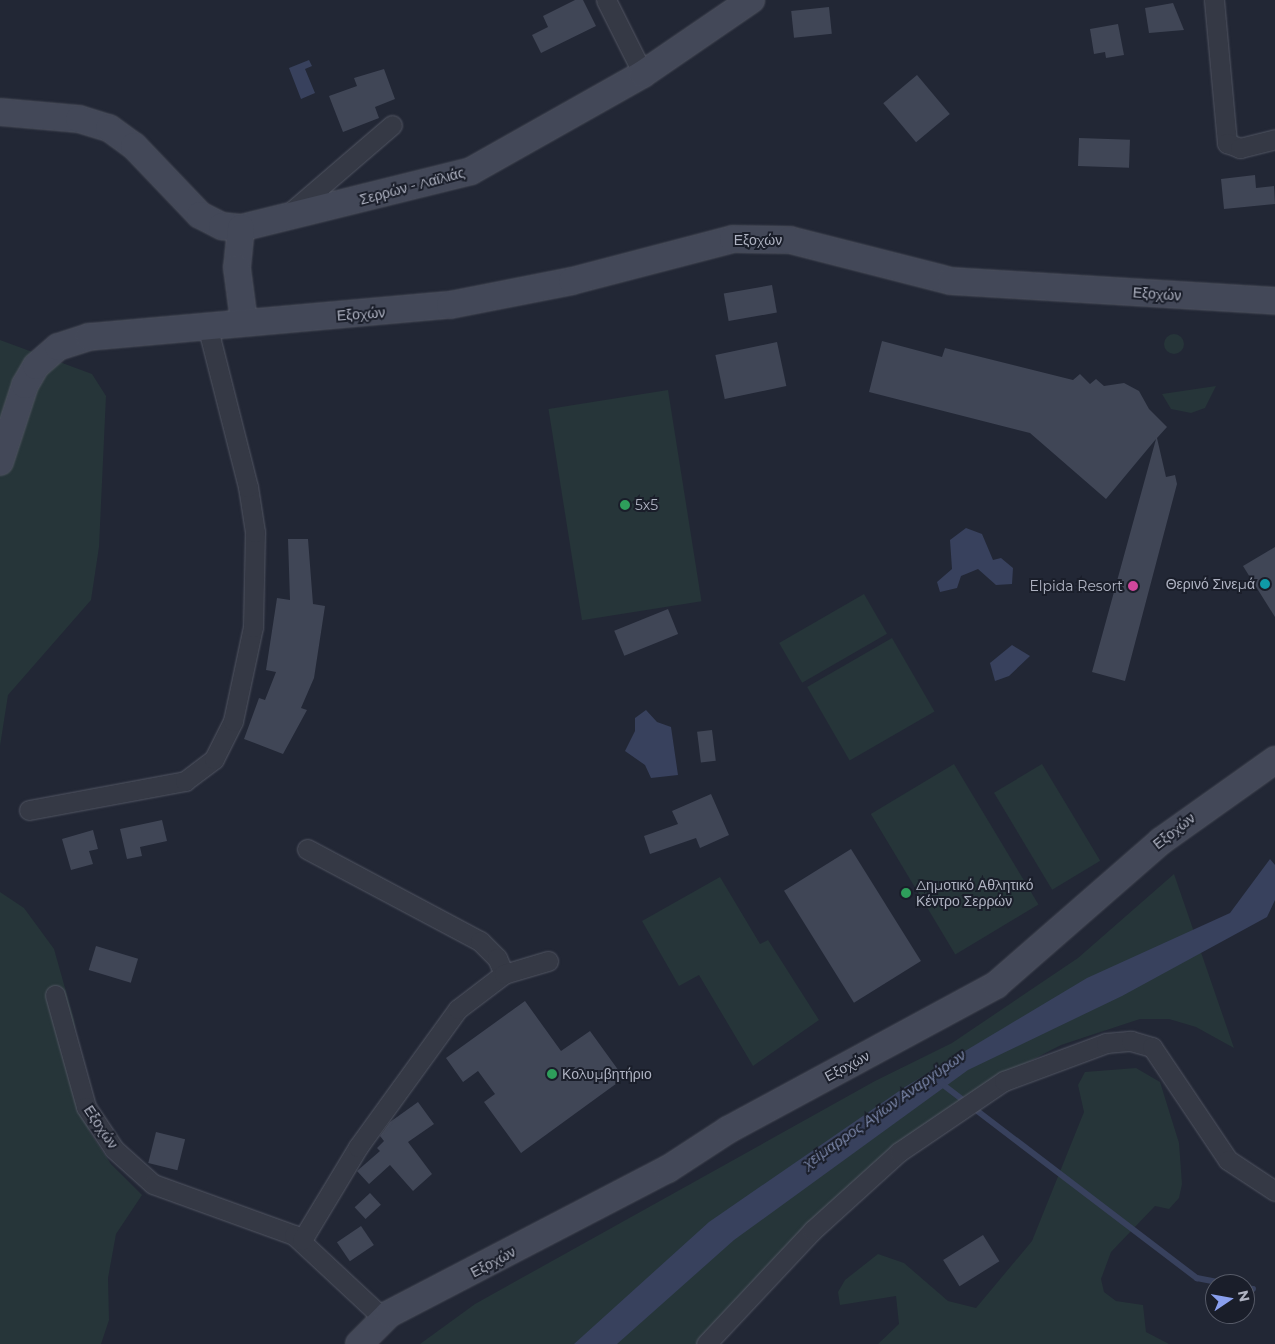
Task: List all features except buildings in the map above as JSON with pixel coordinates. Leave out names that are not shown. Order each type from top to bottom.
[{"type":"main road","name":"Σερρών - Λαϊλιάς","points":[[241,228],[471,171],[642,74],[751,0]]},
{"type":"main road","points":[[0,112],[79,119],[109,128],[134,146],[200,215],[222,226],[241,228],[237,268],[244,321]]},
{"type":"main road","name":"Εξοχών","points":[[0,462],[25,385],[36,366],[58,347],[114,333],[244,321],[366,315],[491,299],[750,238],[818,246],[952,281],[1275,301]]},
{"type":"main road","name":"Εξοχών","points":[[359,1344],[384,1319],[659,1173],[728,1130],[996,985],[1160,841],[1275,760]]},
{"type":"street","points":[[606,0],[642,74]]},
{"type":"street","points":[[1214,0],[1227,143],[1240,148],[1275,139]]},
{"type":"street","points":[[283,219],[392,124]]},
{"type":"street","points":[[29,810],[185,781],[214,759],[232,721],[253,627],[255,532],[248,487],[207,325]]},
{"type":"street","points":[[307,849],[480,941],[497,958],[504,974]]},
{"type":"street","points":[[302,1240],[358,1147],[458,1009],[504,974],[548,961]]},
{"type":"street","name":"Εξοχών","points":[[55,996],[86,1107],[114,1148],[153,1184],[271,1224],[302,1240],[384,1319]]},
{"type":"street","points":[[706,1344],[812,1230],[906,1148],[1004,1081],[1106,1043],[1131,1041],[1152,1047],[1228,1160],[1275,1191]]},
{"type":"shaded area","points":[[1174,334],[1181,337],[1184,344],[1181,351],[1174,354],[1167,351],[1164,344],[1167,337]]},
{"type":"shaded area","points":[[0,340],[92,374],[106,396],[99,547],[91,600],[8,695],[0,746]]},
{"type":"shaded area","points":[[1216,386],[1205,408],[1191,413],[1171,409],[1162,394]]},
{"type":"shaded area","name":"5x5","points":[[668,390],[701,601],[582,620],[548,409]]},
{"type":"shaded area","points":[[864,594],[887,634],[802,683],[779,643]]},
{"type":"shaded area","points":[[892,638],[934,712],[850,761],[807,687]]},
{"type":"shaded area","points":[[954,764],[1038,905],[955,955],[871,814]]},
{"type":"shaded area","points":[[1042,764],[1100,861],[1052,890],[994,793]]},
{"type":"shaded area","points":[[1174,874],[1234,1048],[1196,1027],[1169,1019],[1140,1019],[1061,1045],[1005,1074],[968,1097],[697,1344],[420,1344],[475,1304],[875,1081],[952,1043],[1078,958]]},
{"type":"shaded area","points":[[720,877],[760,944],[768,940],[819,1020],[753,1066],[699,975],[679,986],[642,921]]},
{"type":"shaded area","points":[[0,892],[24,908],[54,949],[74,1020],[89,1131],[111,1164],[142,1195],[116,1234],[108,1278],[109,1320],[101,1344],[0,1344]]},
{"type":"shaded area","points":[[1136,1068],[1160,1082],[1179,1143],[1182,1184],[1179,1198],[1169,1209],[1155,1206],[1111,1252],[1101,1279],[1104,1292],[1116,1301],[1143,1305],[1146,1332],[1169,1344],[878,1344],[899,1324],[896,1296],[840,1305],[838,1292],[845,1280],[878,1254],[904,1263],[948,1301],[976,1308],[1032,1241],[1084,1112],[1078,1085],[1085,1072]]},
{"type":"water","points":[[309,60],[312,66],[305,69],[315,93],[301,99],[289,68]]},
{"type":"water","points":[[966,528],[982,534],[993,560],[1001,558],[1013,568],[1012,584],[996,585],[978,569],[961,576],[957,588],[940,592],[937,582],[952,569],[950,540]]},
{"type":"water","points":[[1012,645],[1030,656],[1009,676],[995,681],[990,663]]},
{"type":"water","points":[[646,710],[657,722],[671,727],[678,775],[651,778],[645,765],[625,751],[635,731],[635,718]]},
{"type":"water","name":"χείμαρρος Αγίων Αναργύρων","points":[[1270,859],[1275,865],[1275,900],[1267,917],[1122,996],[968,1070],[734,1240],[617,1344],[574,1344],[709,1222],[905,1087],[1087,978],[1230,913]]},
{"type":"waterway","name":"χείμαρρος Αγίων Αναργύρων","points":[[941,1083],[1197,1278],[1205,1280]]},
{"type":"place","name":"5x5","points":[[625,505]]},
{"type":"place","name":"Θερινό Σινεμά","points":[[1265,584]]},
{"type":"place","name":"Elpida Resort","points":[[1133,586]]},
{"type":"place","name":"Δημοτικό Αθλητικό Κέντρο Σερρών","points":[[906,893]]},
{"type":"place","name":"Κολυμβητήριο","points":[[552,1074]]}]
